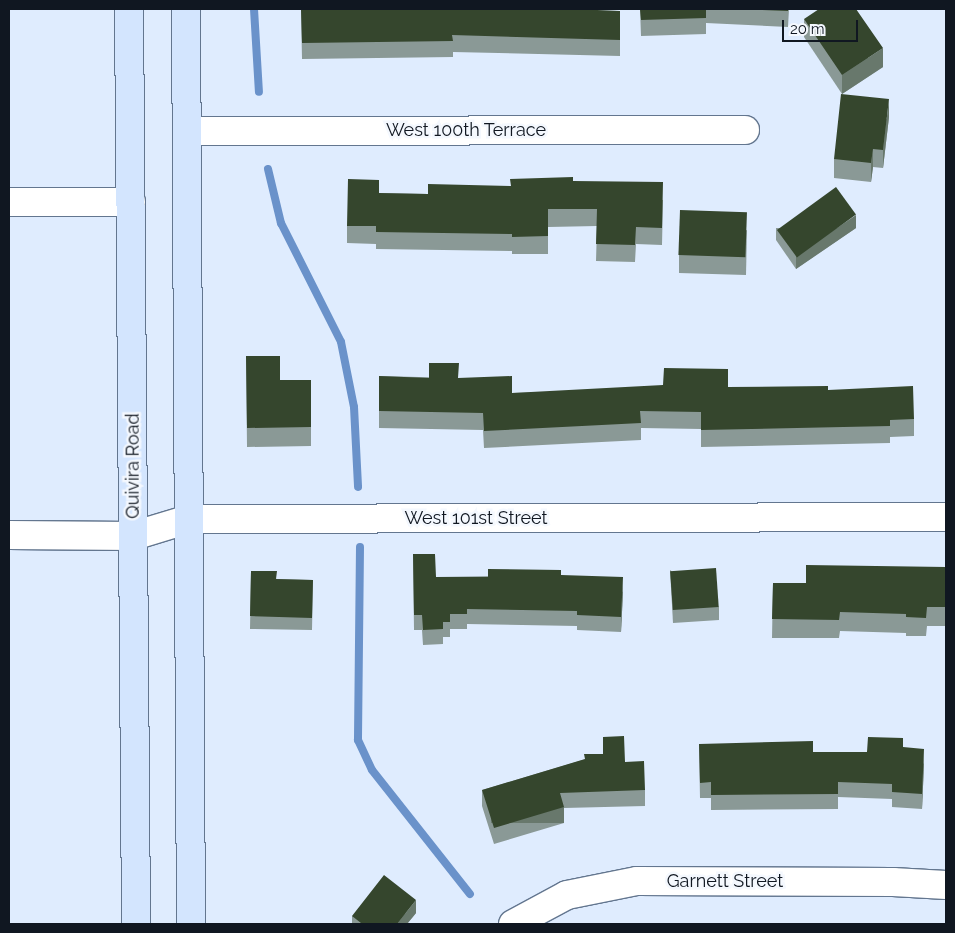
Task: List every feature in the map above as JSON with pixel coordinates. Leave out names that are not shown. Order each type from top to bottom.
[{"type":"main road","name":"Quivira Road","points":[[129,9],[136,924]]},
{"type":"main road","points":[[186,9],[192,924]]},
{"type":"street","name":"West 100th Terrace","points":[[187,131],[745,130]]},
{"type":"street","points":[[9,202],[131,202]]},
{"type":"street","name":"West 101st Street","points":[[9,535],[133,536],[189,519],[946,517]]},
{"type":"street","name":"Garnett Street","points":[[512,924],[567,895],[637,881],[893,882],[946,885]]},
{"type":"building","points":[[301,9],[597,9],[620,11],[620,40],[452,35],[453,41],[302,43]]},
{"type":"building","points":[[640,9],[706,9],[706,18],[641,20]]},
{"type":"building","points":[[735,9],[788,9],[788,11]]},
{"type":"building","points":[[819,9],[856,9],[883,48],[842,75],[804,19]]},
{"type":"building","points":[[841,94],[889,99],[883,150],[873,149],[871,163],[834,159]]},
{"type":"building","points":[[573,177],[573,181],[663,182],[662,228],[636,227],[635,245],[596,244],[597,209],[548,209],[548,236],[512,237],[512,234],[376,232],[376,226],[347,226],[348,179],[379,180],[379,193],[428,194],[428,184],[511,186],[510,179]]},
{"type":"building","points":[[836,187],[856,215],[797,257],[777,230]]},
{"type":"building","points":[[680,210],[747,212],[745,257],[678,255]]},
{"type":"building","points":[[246,356],[280,356],[280,380],[311,380],[311,427],[247,428]]},
{"type":"building","points":[[429,363],[459,363],[458,378],[512,376],[512,393],[663,385],[664,368],[728,369],[728,387],[828,386],[828,390],[913,386],[914,419],[890,420],[890,426],[701,430],[701,412],[640,411],[641,423],[484,431],[483,413],[379,411],[379,376],[429,378]]},
{"type":"building","points":[[413,554],[435,554],[436,577],[488,577],[488,569],[561,570],[561,575],[623,577],[621,617],[577,615],[577,611],[467,609],[467,614],[450,614],[450,622],[443,622],[443,629],[423,630],[422,615],[414,615]]},
{"type":"building","points":[[806,565],[946,567],[946,607],[927,607],[926,618],[906,617],[906,614],[840,612],[839,620],[772,619],[773,583],[806,583]]},
{"type":"building","points":[[716,568],[719,607],[673,610],[670,571]]},
{"type":"building","points":[[251,571],[277,571],[276,579],[313,580],[312,618],[250,616]]},
{"type":"building","points":[[624,736],[625,762],[644,761],[645,790],[560,793],[564,807],[494,828],[482,790],[585,759],[584,754],[603,754],[603,737]]},
{"type":"building","points":[[868,737],[903,738],[903,747],[924,749],[922,794],[892,792],[892,784],[838,782],[838,794],[711,795],[711,782],[700,783],[699,744],[813,741],[813,752],[867,752]]},
{"type":"building","points":[[384,875],[416,900],[397,924],[360,924],[352,916]]},
{"type":"waterway","points":[[254,9],[259,92]]},
{"type":"waterway","points":[[268,169],[281,223],[341,342],[354,407],[358,487]]},
{"type":"waterway","points":[[360,547],[358,740],[372,770],[470,894]]}]
